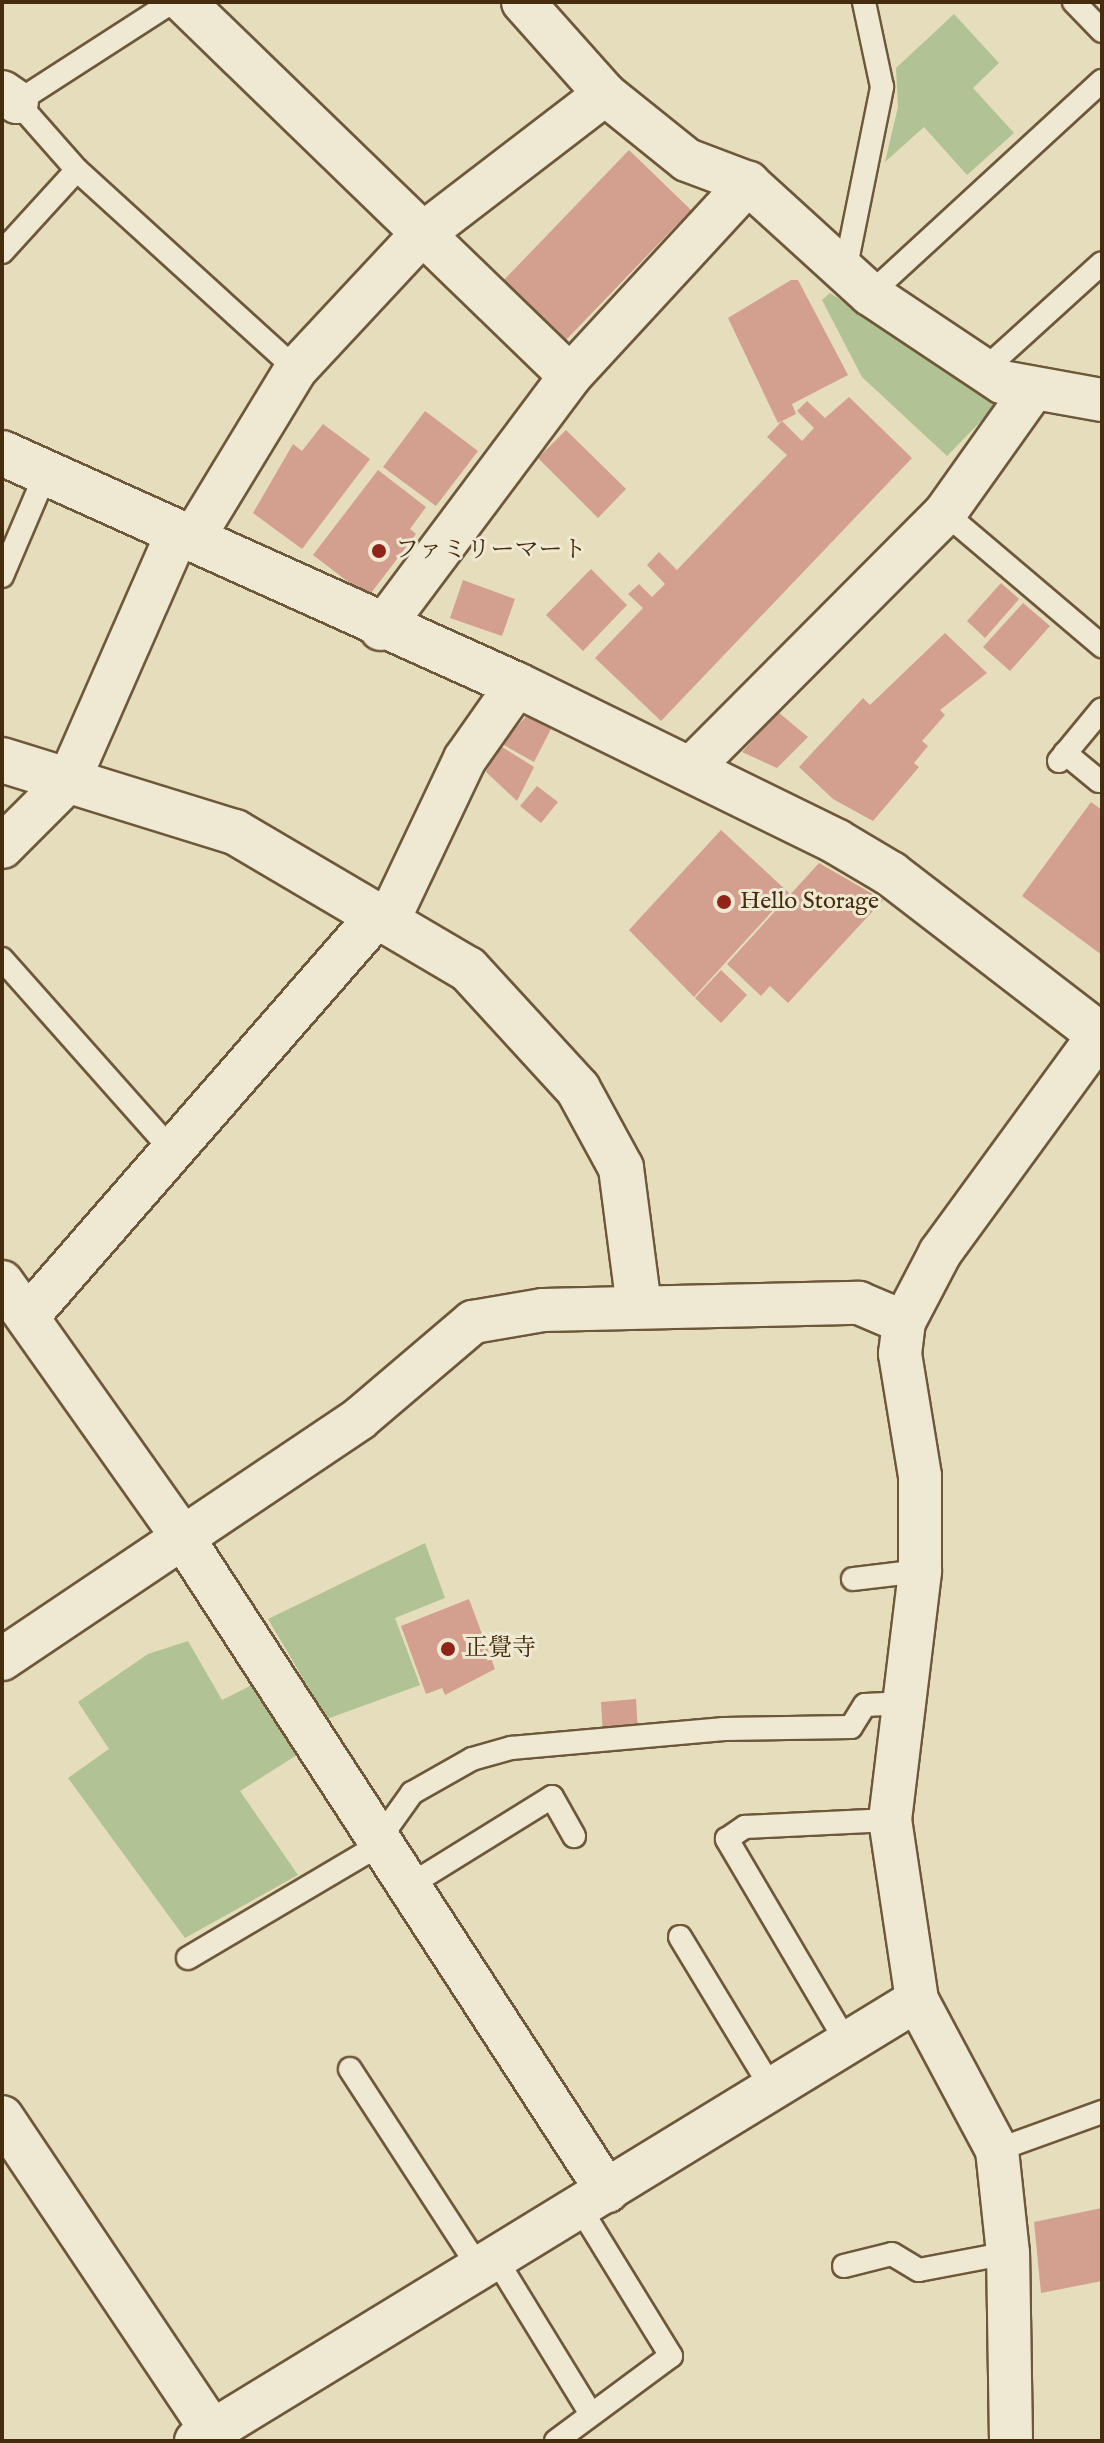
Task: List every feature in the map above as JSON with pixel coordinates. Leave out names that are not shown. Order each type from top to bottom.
[{"type":"street","points":[[184,2],[420,236],[570,376]]},
{"type":"street","points":[[523,2],[605,94],[687,160],[748,183],[858,282],[984,370],[1033,389],[1102,400]]},
{"type":"street","points":[[2,847],[69,780],[184,537],[296,369],[420,236],[605,94]]},
{"type":"street","points":[[381,629],[570,376],[748,183]]},
{"type":"street","points":[[690,769],[945,513],[1033,389]]},
{"type":"street","points":[[2,453],[381,629],[517,685],[690,769],[891,874],[1101,1034],[966,1213],[904,1322],[900,1354],[920,1476],[920,1571],[900,1703],[890,1820],[917,2000],[997,2150],[1008,2253],[1011,2441]]},
{"type":"street","points":[[28,1316],[383,918],[465,759],[517,685]]},
{"type":"street","points":[[2,760],[235,832],[468,969],[578,1089],[621,1168],[638,1299]]},
{"type":"street","points":[[2,1282],[183,1538],[381,1839],[594,2199]]},
{"type":"street","points":[[2,1659],[359,1419],[473,1322],[638,1299],[859,1303],[904,1322]]},
{"type":"street","points":[[2,2117],[210,2438],[917,2000]]},
{"type":"lane","points":[[172,2],[9,97],[77,170],[296,369]]},
{"type":"lane","points":[[858,282],[882,87],[864,2]]},
{"type":"lane","points":[[1074,2],[1102,31]]},
{"type":"lane","points":[[858,282],[1101,84]]},
{"type":"lane","points":[[2,252],[77,170]]},
{"type":"lane","points":[[984,370],[1102,263]]},
{"type":"lane","points":[[2,576],[46,473]]},
{"type":"lane","points":[[945,513],[1102,646]]},
{"type":"lane","points":[[1099,781],[1062,757],[1102,709]]},
{"type":"lane","points":[[2,959],[174,1153]]},
{"type":"lane","points":[[853,1579],[920,1571]]},
{"type":"lane","points":[[188,1958],[381,1839],[412,1793],[472,1759],[511,1748],[724,1729],[851,1727],[865,1705],[900,1703]]},
{"type":"lane","points":[[410,1885],[552,1797],[574,1836]]},
{"type":"lane","points":[[847,2043],[727,1839],[745,1827],[890,1820]]},
{"type":"lane","points":[[680,1937],[772,2089]]},
{"type":"lane","points":[[350,2069],[591,2414]]},
{"type":"lane","points":[[997,2150],[1102,2112]]},
{"type":"lane","points":[[556,2441],[671,2356],[594,2199]]},
{"type":"lane","points":[[844,2266],[892,2254],[919,2270],[1008,2253]]},
{"type":"green space","points":[[954,14],[999,63],[973,88],[1014,133],[967,175],[924,127],[885,162],[898,107],[896,68]]},
{"type":"green space","points":[[830,293],[988,393],[997,403],[994,417],[984,418],[947,456],[862,377],[822,300]]},
{"type":"green space","points":[[425,1543],[445,1598],[395,1618],[420,1685],[327,1719],[268,1619]]},
{"type":"green space","points":[[188,1641],[222,1700],[252,1685],[297,1755],[240,1791],[298,1875],[185,1938],[68,1778],[109,1749],[78,1702],[148,1654]]},
{"type":"building","points":[[629,150],[691,210],[565,341],[503,281]]},
{"type":"building","points":[[791,280],[798,280],[848,375],[792,404],[796,414],[778,423],[728,318]]},
{"type":"building","points":[[849,397],[912,458],[661,721],[595,658],[643,608],[628,594],[639,584],[652,597],[665,584],[647,565],[659,552],[677,570],[787,455],[767,437],[782,421],[802,441],[814,428],[797,411],[807,401],[825,418]]},
{"type":"building","points":[[425,411],[478,451],[436,506],[383,467]]},
{"type":"building","points":[[323,424],[370,459],[302,549],[253,513],[293,444],[302,451]]},
{"type":"building","points":[[566,430],[626,489],[598,518],[538,458]]},
{"type":"building","points":[[378,470],[426,507],[410,529],[416,534],[368,597],[313,555]]},
{"type":"building","points":[[591,569],[627,605],[583,651],[546,615]]},
{"type":"building","points":[[463,580],[515,599],[502,636],[450,618]]},
{"type":"building","points":[[1001,583],[1019,599],[985,638],[967,621]]},
{"type":"building","points":[[1023,603],[1050,626],[1010,671],[983,647]]},
{"type":"building","points":[[945,633],[987,673],[940,710],[945,715],[922,741],[928,746],[914,763],[919,767],[873,821],[833,799],[799,767],[863,698],[870,705]]},
{"type":"building","points":[[778,712],[808,737],[777,768],[742,752]]},
{"type":"building","points":[[527,715],[551,729],[534,762],[502,744]]},
{"type":"building","points":[[499,745],[534,767],[517,801],[486,772]]},
{"type":"building","points":[[537,786],[558,802],[541,823],[520,806]]},
{"type":"building","points":[[1091,802],[1102,810],[1102,955],[1022,896]]},
{"type":"building","points":[[721,830],[789,893],[694,997],[629,930]]},
{"type":"building","points":[[819,863],[883,900],[788,1003],[770,986],[761,996],[727,964]]},
{"type":"building","points":[[721,970],[747,995],[721,1023],[695,998]]},
{"type":"building","points":[[469,1599],[495,1669],[445,1695],[442,1688],[426,1694],[401,1626]]},
{"type":"building","points":[[636,1699],[638,1733],[603,1736],[601,1702]]},
{"type":"building","points":[[1102,2208],[1102,2281],[1041,2293],[1034,2222]]},
{"type":"place","name":"ファミリーマート","points":[[379,551]]},
{"type":"place","name":"Hello Storage","points":[[724,902]]},
{"type":"place","name":"正覺寺","points":[[448,1649]]}]
